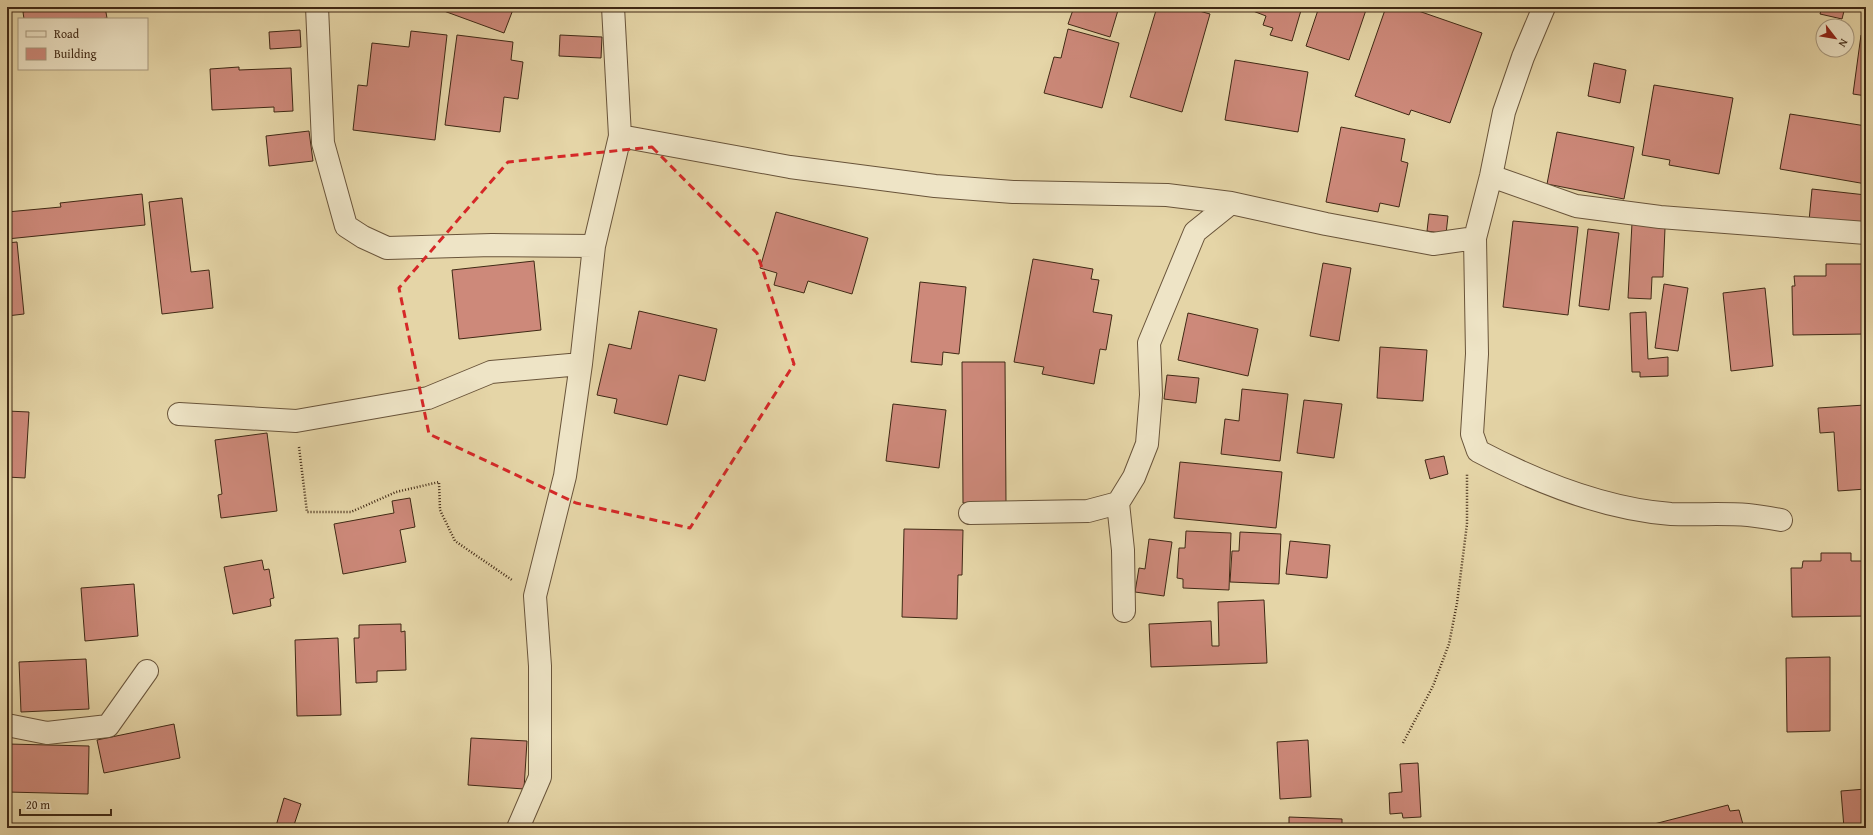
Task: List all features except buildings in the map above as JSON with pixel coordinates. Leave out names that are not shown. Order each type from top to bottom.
[{"type":"street","points":[[317,7],[323,143],[346,226],[363,237],[387,248],[492,245],[594,246]]},
{"type":"street","points":[[518,828],[540,777],[540,666],[535,596],[565,476],[581,364],[594,246],[620,136],[613,7]]},
{"type":"street","points":[[1544,7],[1522,57],[1504,112],[1491,176],[1475,238],[1477,354],[1472,434],[1478,451],[1513,468],[1560,487],[1619,507],[1672,514],[1749,515],[1781,520]]},
{"type":"street","points":[[620,136],[790,167],[934,186],[1013,192],[1167,195],[1231,203],[1326,224],[1433,244],[1475,238]]},
{"type":"street","points":[[1491,176],[1576,206],[1668,218],[1866,233]]},
{"type":"street","points":[[1124,611],[1124,550],[1118,503],[1134,477],[1147,444],[1151,395],[1149,343],[1194,232],[1231,203]]},
{"type":"street","points":[[179,414],[296,421],[428,398],[491,372],[581,364]]},
{"type":"street","points":[[970,513],[1088,511],[1118,503]]},
{"type":"street","points":[[7,726],[47,734],[108,726],[147,671]]},
{"type":"path","points":[[296,421],[307,512],[351,512],[396,492],[439,482],[440,510],[455,541],[535,596]]},
{"type":"path","points":[[1404,743],[1433,686],[1449,644],[1458,603],[1466,524],[1467,473],[1478,451]]},
{"type":"highlighted area","points":[[652,147],[757,253],[794,364],[690,528],[576,503],[429,434],[399,288],[508,162]]}]
